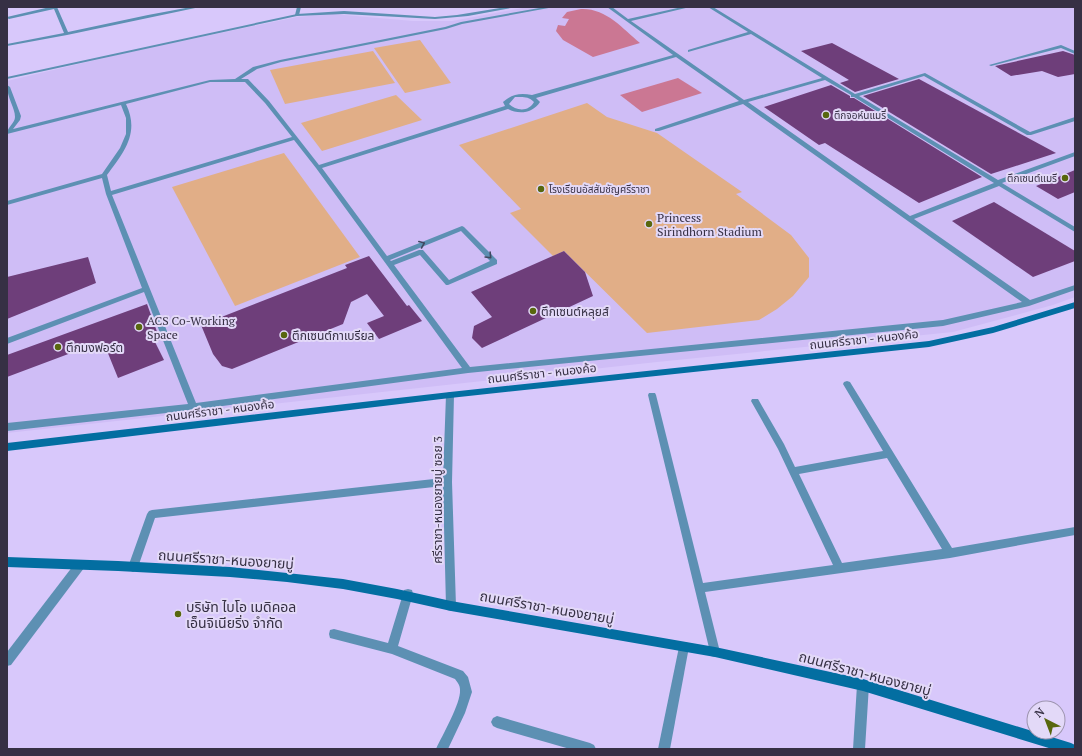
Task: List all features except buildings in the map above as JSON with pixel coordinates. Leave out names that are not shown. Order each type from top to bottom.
[{"type":"main road","name":"ถนนศรีราชา - หนองค้อ","points":[[7,447],[450,395],[929,344],[993,330],[1075,305]]},
{"type":"main road","name":"ถนนศรีราชา-หนองยายบู่","points":[[7,562],[80,564],[280,577],[408,594],[451,606],[715,652],[862,685],[1071,749]]},
{"type":"street","points":[[9,18],[55,7],[67,34]]},
{"type":"street","points":[[7,45],[198,7]]},
{"type":"street","points":[[298,15],[299,7]]},
{"type":"street","points":[[7,78],[298,15],[337,11],[423,18],[454,18],[514,7]]},
{"type":"street","points":[[237,79],[255,68],[280,61],[446,28],[461,23],[552,7]]},
{"type":"street","points":[[609,7],[1029,302]]},
{"type":"street","points":[[628,20],[688,7]]},
{"type":"street","points":[[710,7],[853,96],[1075,230]]},
{"type":"street","points":[[690,51],[751,33]]},
{"type":"street","points":[[991,65],[1061,46],[1075,53]]},
{"type":"street","points":[[508,107],[506,102],[514,96],[524,95],[532,97],[677,55]]},
{"type":"street","points":[[853,96],[925,74],[1029,134],[1075,119]]},
{"type":"street","points":[[657,130],[743,102],[826,78]]},
{"type":"street","points":[[7,87],[18,116],[17,120],[7,132],[210,81],[237,79],[246,80],[251,84],[318,167],[468,370]]},
{"type":"street","points":[[318,167],[508,107],[515,110],[531,109],[537,102],[532,97]]},
{"type":"street","points":[[7,203],[104,175],[115,160],[129,132],[129,118],[124,103]]},
{"type":"street","points":[[1067,122],[1075,127]]},
{"type":"street","points":[[109,194],[295,138]]},
{"type":"street","points":[[911,218],[1075,154]]},
{"type":"street","points":[[104,175],[109,194],[193,406]]},
{"type":"street","points":[[462,228],[495,262],[448,283],[421,252],[388,262],[462,228]]},
{"type":"street","points":[[7,426],[193,406],[468,370],[901,328],[943,322],[1029,302],[1075,287]]},
{"type":"street","points":[[7,340],[146,289]]},
{"type":"street","points":[[847,384],[950,553]]},
{"type":"street","name":"ศรีราชา-หนองยายบู่ ซอย 3","points":[[450,395],[447,482],[451,606]]},
{"type":"street","points":[[652,395],[715,652]]},
{"type":"street","points":[[755,401],[793,471],[840,569]]},
{"type":"street","points":[[793,471],[889,454]]},
{"type":"street","points":[[133,567],[152,514],[447,482]]},
{"type":"street","points":[[700,588],[950,553],[1075,531]]},
{"type":"street","points":[[7,661],[80,564]]},
{"type":"street","points":[[392,649],[408,594]]},
{"type":"street","points":[[334,634],[392,649],[459,675],[464,681],[466,692],[459,713],[442,749]]},
{"type":"street","points":[[664,749],[684,647]]},
{"type":"street","points":[[859,749],[862,685]]},
{"type":"street","points":[[497,722],[590,749]]},
{"type":"shaded area","name":"โรงเรียนอัสสัมชัญศรีราชา","points":[[528,7],[1075,7],[1075,297],[1053,305],[953,332],[657,362],[7,433],[7,81],[125,53],[297,17],[333,14],[413,21],[452,21]]},
{"type":"shaded area","points":[[581,9],[606,15],[640,43],[593,57],[563,40],[556,31],[558,25],[565,26],[569,19],[562,18],[567,12]]},
{"type":"shaded area","points":[[420,40],[451,83],[405,93],[374,48]]},
{"type":"shaded area","points":[[373,51],[395,83],[285,104],[270,70]]},
{"type":"shaded area","points":[[678,78],[702,93],[642,112],[620,95]]},
{"type":"shaded area","points":[[396,95],[422,120],[322,151],[301,123]]},
{"type":"shaded area","name":"Princess Sirindhorn Stadium","points":[[587,103],[607,117],[657,133],[742,192],[736,194],[791,235],[809,258],[809,277],[793,296],[777,309],[759,320],[647,333],[564,251],[553,256],[510,213],[521,209],[459,145]]},
{"type":"shaded area","points":[[284,153],[360,257],[235,306],[172,187]]},
{"type":"place","name":"ตึกจอห์นแมรี่","points":[[826,115]]},
{"type":"place","name":"ตึกเซนต์แมรี","points":[[1065,178]]},
{"type":"place","name":"โรงเรียนอัสสัมชัญศรีราชา","points":[[541,189]]},
{"type":"place","name":"Princess Sirindhorn Stadium","points":[[649,224]]},
{"type":"place","name":"ตึกเซนต์หลุยส์","points":[[533,311]]},
{"type":"place","name":"ACS Co-Working Space","points":[[139,327]]},
{"type":"place","name":"ตึกเซนต์กาเบรียล","points":[[284,335]]},
{"type":"place","name":"ตึกมงฟอร์ต","points":[[58,347]]},
{"type":"place","name":"บริษัท ไบโอ เมดิคอล เอ็นจิเนียริ่ง จำกัด","points":[[178,614]]}]
